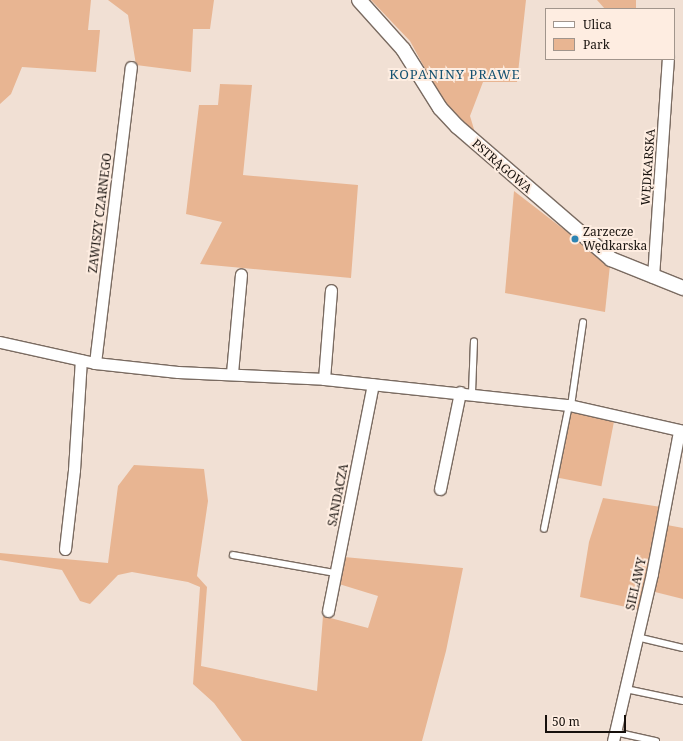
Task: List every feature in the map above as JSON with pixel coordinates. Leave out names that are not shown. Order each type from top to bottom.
[{"type":"street","name":"PSTRĄGOWA","points":[[359,0],[403,49],[440,108],[458,127],[608,256],[652,277],[683,288]]},
{"type":"street","name":"WĘDKARSKA","points":[[652,277],[668,60]]},
{"type":"street","name":"ZAWISZY CZARNEGO","points":[[95,363],[131,67]]},
{"type":"street","points":[[232,373],[241,274]]},
{"type":"street","points":[[324,379],[331,290]]},
{"type":"street","points":[[0,342],[95,363],[178,372],[232,373],[324,379],[460,392],[570,405],[681,431]]},
{"type":"street","points":[[65,549],[74,470],[81,360]]},
{"type":"street","name":"SANDACZA","points":[[328,611],[373,384]]},
{"type":"street","points":[[440,489],[460,392]]},
{"type":"street","name":"SIELAWY","points":[[614,736],[652,573],[681,431]]},
{"type":"lane","points":[[544,529],[570,405],[582,323]]},
{"type":"lane","points":[[472,394],[474,342]]},
{"type":"lane","points":[[233,555],[336,573]]},
{"type":"lane","points":[[637,638],[683,648]]},
{"type":"lane","points":[[626,688],[683,701]]},
{"type":"lane","points":[[614,736],[656,741]]},
{"type":"green space","points":[[0,0],[91,0],[88,30],[100,30],[96,72],[22,67],[11,94],[0,104]]},
{"type":"green space","points":[[108,0],[214,0],[210,29],[193,29],[191,72],[136,65],[128,15]]},
{"type":"green space","points":[[371,0],[526,0],[517,82],[483,82],[470,116],[476,136],[442,100],[410,41]]},
{"type":"green space","points":[[597,0],[636,0],[636,8],[604,8]]},
{"type":"green space","points":[[220,84],[252,85],[243,175],[358,185],[351,278],[200,264],[222,222],[186,214],[199,105],[218,105]]},
{"type":"green space","points":[[514,191],[610,265],[605,312],[505,293]]},
{"type":"green space","points":[[571,412],[614,420],[601,486],[558,478]]},
{"type":"green space","points":[[134,465],[204,469],[208,501],[197,576],[207,587],[201,666],[317,691],[323,616],[368,628],[378,596],[339,584],[344,557],[463,568],[446,651],[422,741],[242,741],[214,703],[193,684],[200,587],[188,582],[132,572],[118,575],[90,604],[80,601],[62,570],[0,560],[0,553],[108,563],[118,486]]},
{"type":"green space","points":[[603,498],[661,507],[640,610],[580,597],[589,542]]},
{"type":"green space","points":[[667,525],[683,528],[683,599],[655,592]]},
{"type":"place","name":"Zarzecze Wędkarska","points":[[575,239]]},
{"type":"district","name":"KOPANINY PRAWE","points":[[455,74]]}]
